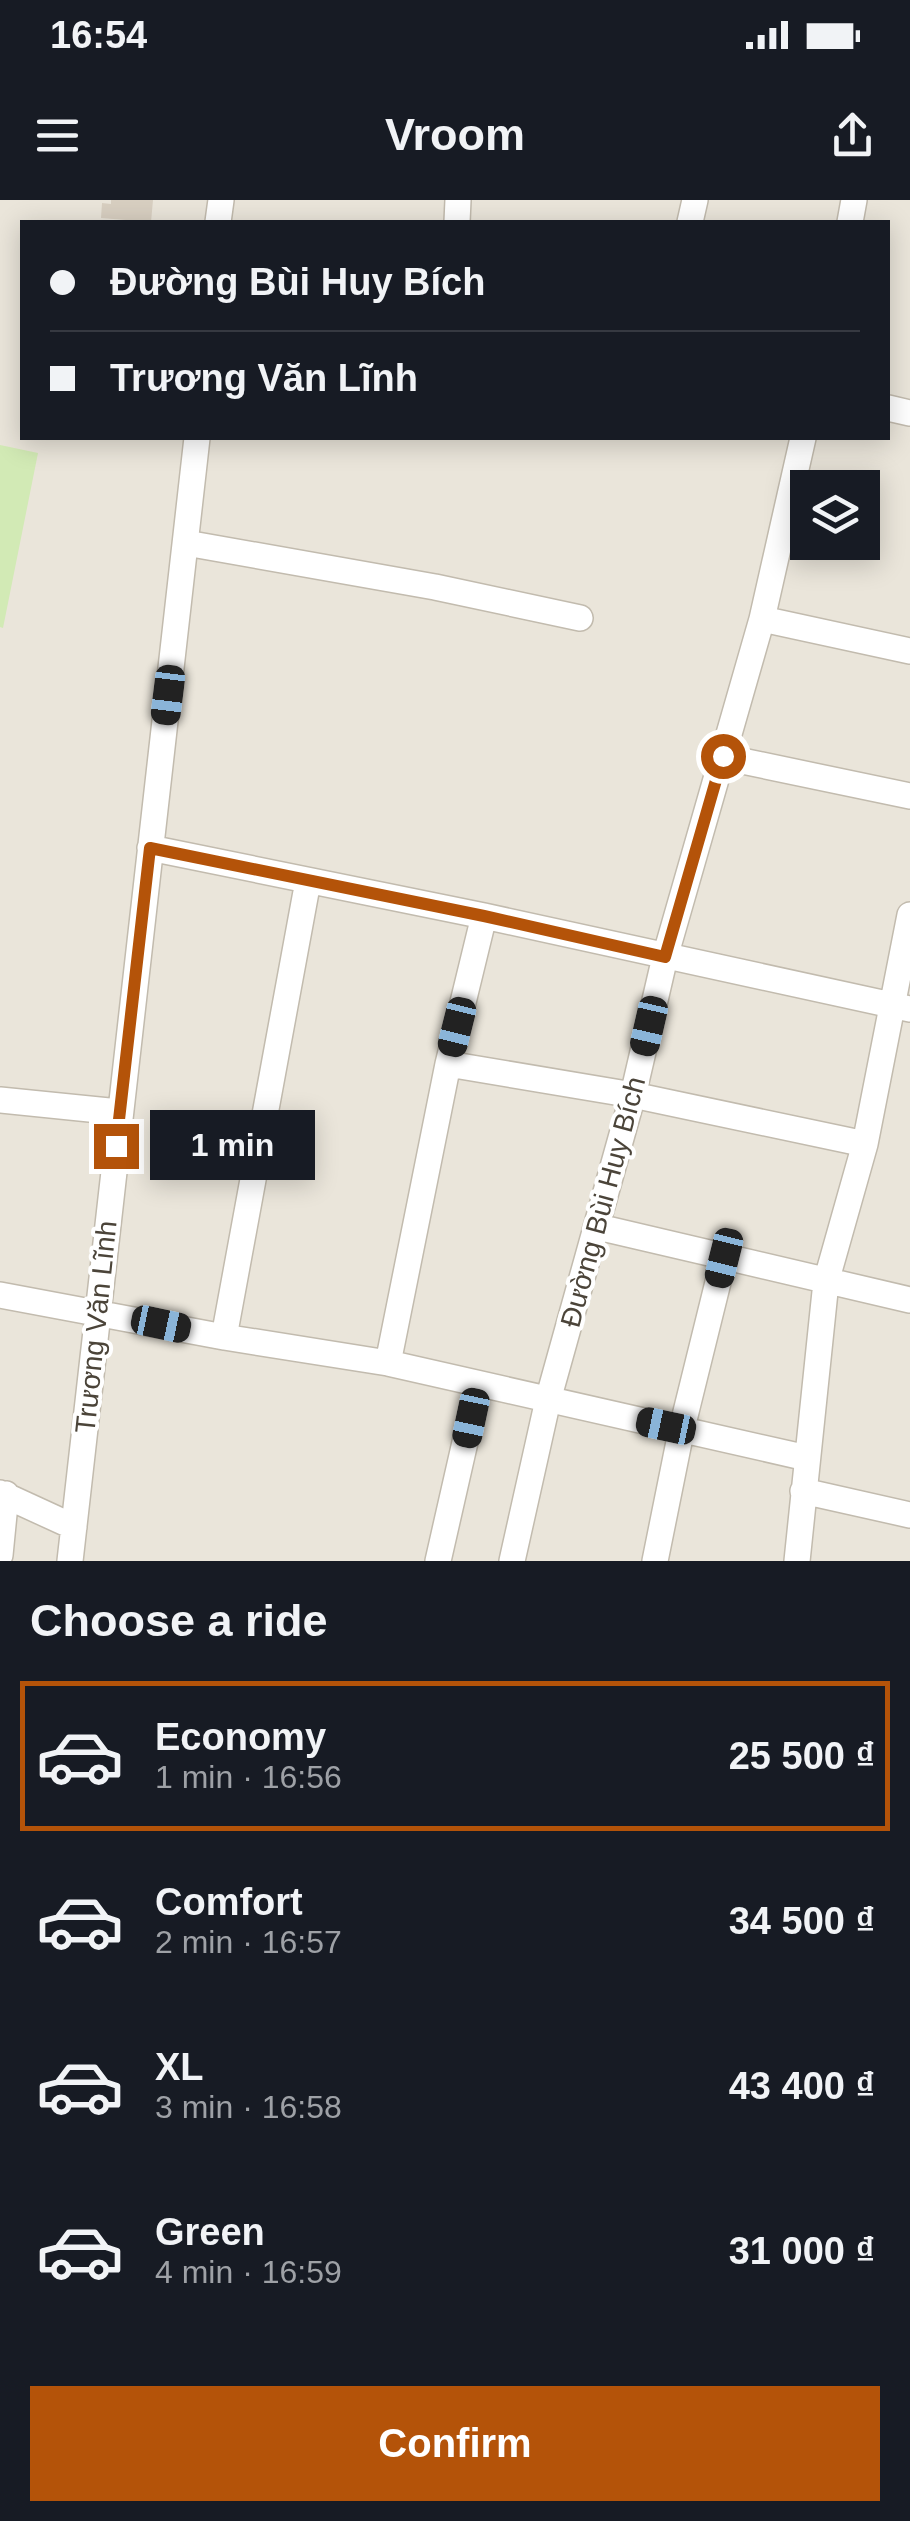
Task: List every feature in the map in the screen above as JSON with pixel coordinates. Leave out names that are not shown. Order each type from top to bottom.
[{"type":"street","name":"Trương Văn Lĩnh","points":[[70,1561],[197,440]]},
{"type":"street","name":"Đường Bùi Huy Bích","points":[[512,1561],[548,1400],[633,1095],[665,957],[762,619],[803,440]]},
{"type":"street","points":[[186,543],[436,587],[580,618]]},
{"type":"street","points":[[762,619],[910,651]]},
{"type":"street","points":[[723,756],[910,796]]},
{"type":"street","points":[[150,848],[901,1006]]},
{"type":"street","points":[[224,1337],[308,881]]},
{"type":"street","points":[[797,1561],[826,1282],[901,1006],[910,915]]},
{"type":"street","points":[[388,1363],[448,1064],[484,916]]},
{"type":"street","points":[[448,1064],[633,1095],[865,1144]]},
{"type":"street","points":[[0,1100],[119,1112]]},
{"type":"street","points":[[598,1227],[910,1300]]},
{"type":"street","points":[[655,1561],[681,1432],[724,1258]]},
{"type":"street","points":[[0,1295],[388,1363],[807,1458]]},
{"type":"street","points":[[438,1561],[478,1385]]},
{"type":"street","points":[[803,1490],[910,1515]]},
{"type":"street","points":[[0,1556],[3,1494],[74,1527]]},
{"type":"shaded area","points":[[0,200],[910,200],[910,1561],[0,1561]]},
{"type":"green space","points":[[0,445],[38,453],[3,628],[0,627]]},
{"type":"building","points":[[111,200],[153,200],[151,220],[101,218],[102,203],[111,204]]},
{"type":"route","points":[[116,1146],[150,848],[665,957],[723,756]]}]
